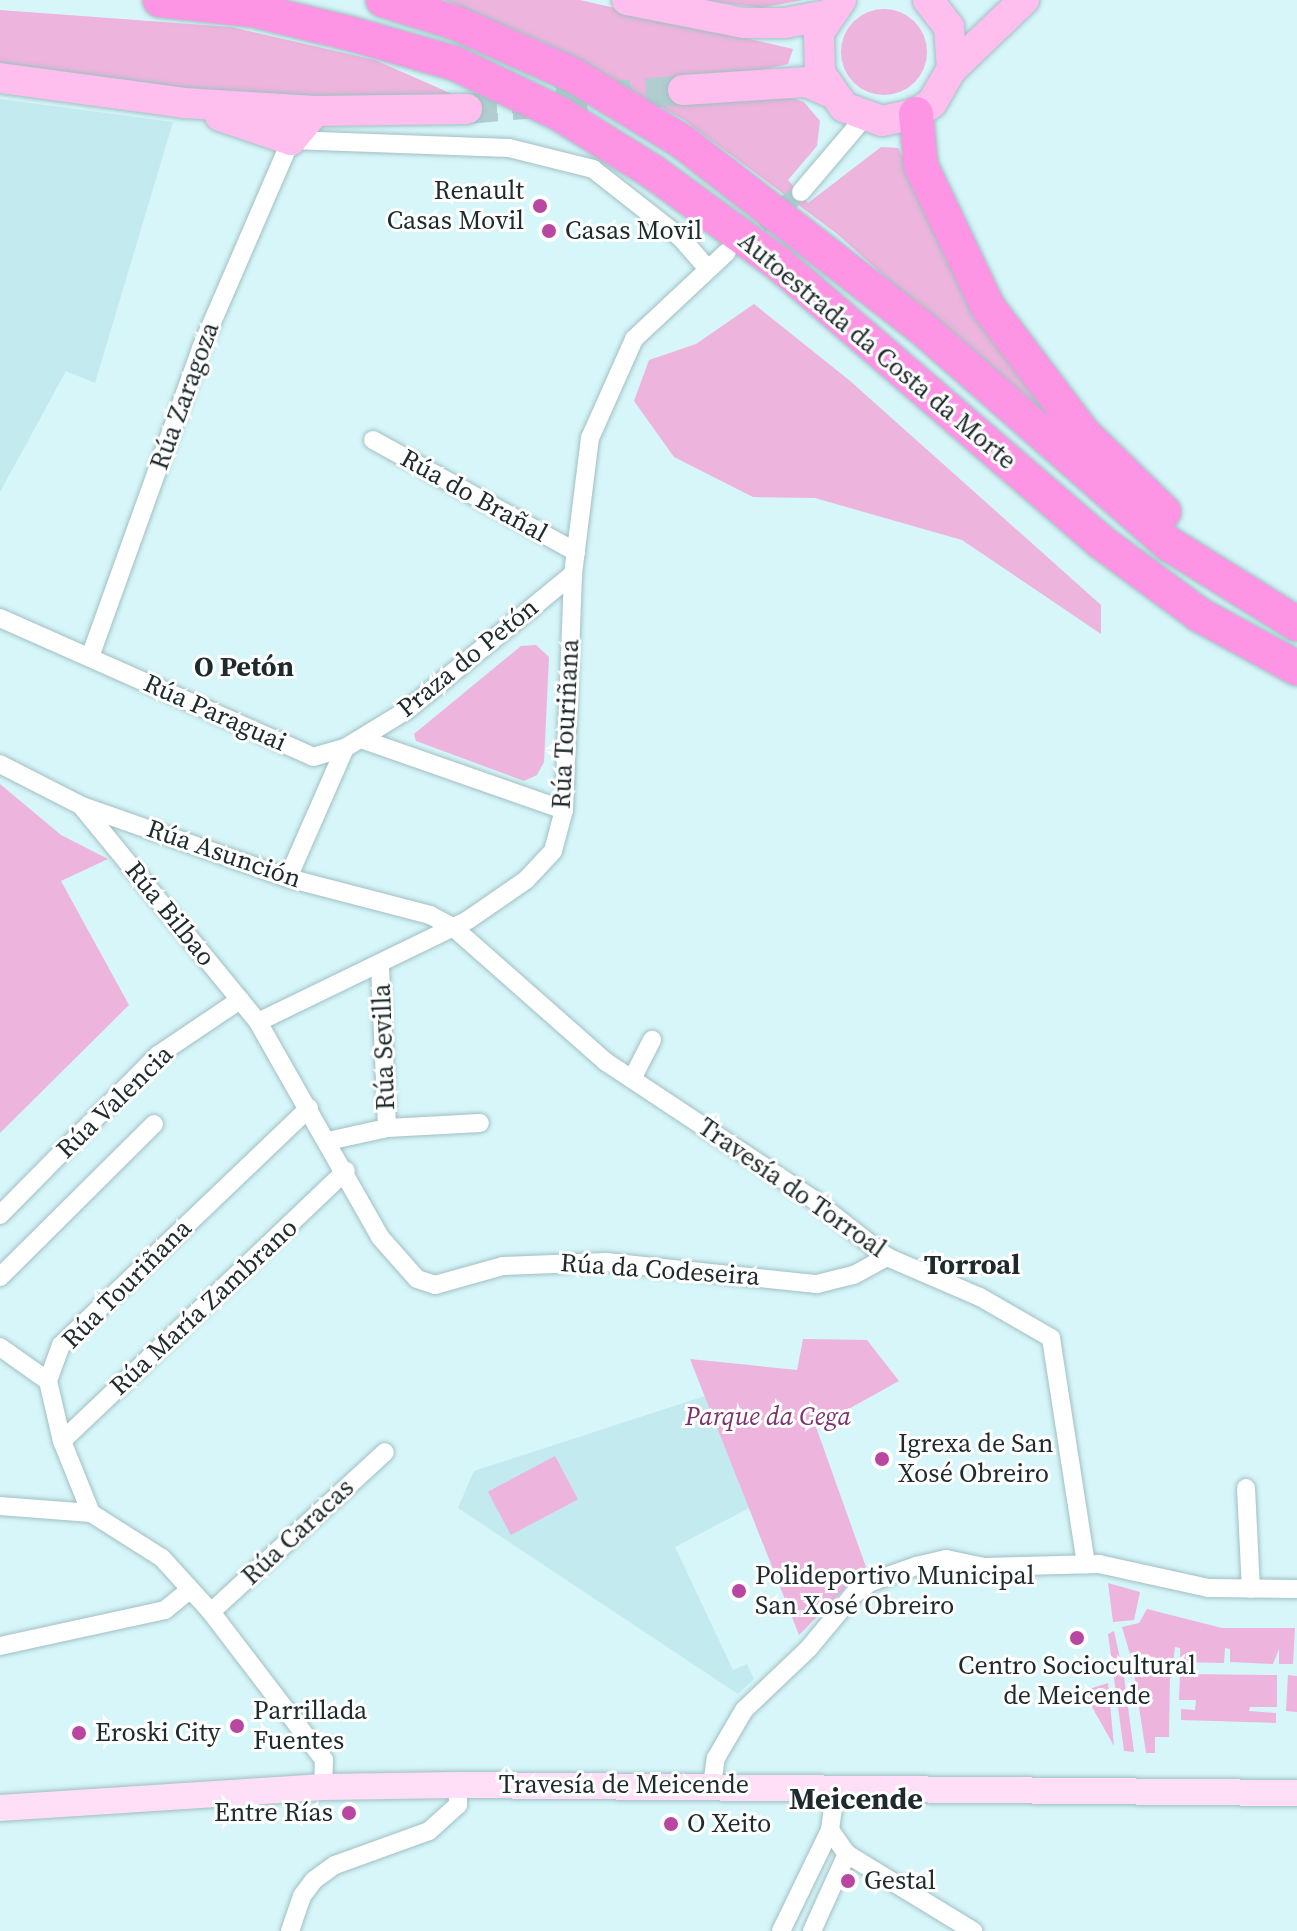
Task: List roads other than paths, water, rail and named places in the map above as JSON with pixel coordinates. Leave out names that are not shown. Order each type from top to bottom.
[{"type":"highway","name":"Autoestrada da Costa da Morte","points":[[160,0],[253,10],[454,63],[560,114],[653,172],[778,263],[1101,542],[1200,615],[1297,668]]},
{"type":"highway","name":"Autoestrada da Costa da Morte","points":[[383,0],[456,23],[575,76],[683,142],[922,328],[1169,544],[1297,624]]},
{"type":"highway","points":[[916,114],[914,129],[921,166],[988,307],[1083,433],[1138,491],[1201,542],[1297,601]]},
{"type":"main road","points":[[627,0],[744,23],[785,23],[834,8]]},
{"type":"main road","points":[[928,0],[949,27],[952,69]]},
{"type":"main road","points":[[683,90],[807,82],[829,92],[864,118],[882,121],[916,114],[945,87],[952,69],[1024,0]]},
{"type":"main road","points":[[829,92],[817,54],[834,8]]},
{"type":"main road","points":[[0,78],[184,103],[315,111],[467,109]]},
{"type":"main road","points":[[184,103],[291,140],[315,111]]},
{"type":"main road","name":"Travesía de Meicende","points":[[0,1808],[323,1787],[458,1785],[836,1785],[1297,1793]]},
{"type":"street","points":[[801,192],[864,118]]},
{"type":"street","points":[[291,140],[509,148],[593,169],[681,238],[707,268]]},
{"type":"street","name":"Rúa Zaragoza","points":[[90,657],[201,348],[291,140]]},
{"type":"street","name":"Rúa Touriñana","points":[[258,1022],[454,928],[526,880],[553,851],[564,810],[573,574],[590,438],[634,339],[727,252]]},
{"type":"street","name":"Rúa do Brañal","points":[[373,440],[576,552]]},
{"type":"street","name":"Praza do Petón","points":[[353,743],[407,710],[573,574]]},
{"type":"street","name":"Rúa Paraguai","points":[[0,618],[313,757],[353,743]]},
{"type":"street","points":[[288,878],[353,743]]},
{"type":"street","name":"Praza do Petón","points":[[353,743],[564,810]]},
{"type":"street","name":"Rúa Asunción","points":[[0,764],[82,806],[288,878],[430,915],[454,928]]},
{"type":"street","name":"Rúa Bilbao","points":[[82,806],[258,1022]]},
{"type":"street","name":"Travesía do Torroal","points":[[454,928],[632,1079],[813,1199],[887,1257],[980,1297],[1051,1338],[1086,1564]]},
{"type":"street","name":"Rúa Sevilla","points":[[380,966],[387,1128]]},
{"type":"street","name":"Rúa Valencia","points":[[0,1215],[158,1055],[240,1000]]},
{"type":"street","points":[[258,1022],[346,1171]]},
{"type":"street","points":[[632,1079],[652,1040]]},
{"type":"street","name":"Rúa Touriñana","points":[[48,1381],[61,1345],[309,1108]]},
{"type":"street","points":[[328,1141],[387,1128],[480,1123]]},
{"type":"street","points":[[0,1277],[154,1124]]},
{"type":"street","name":"Rúa da Codeseira","points":[[346,1171],[380,1237],[400,1263],[435,1285],[503,1266],[548,1262],[606,1262],[817,1284],[854,1275],[887,1257]]},
{"type":"street","name":"Rúa María Zambrano","points":[[62,1441],[346,1171]]},
{"type":"street","points":[[0,1347],[48,1381],[62,1441],[91,1513]]},
{"type":"street","name":"Rúa Caracas","points":[[211,1612],[385,1452]]},
{"type":"street","points":[[1246,1488],[1251,1589]]},
{"type":"street","points":[[0,1506],[91,1513],[162,1558],[211,1612],[324,1760],[323,1787]]},
{"type":"street","points":[[712,1785],[716,1758],[744,1710],[871,1582],[946,1559],[984,1567],[1086,1564],[1208,1588],[1297,1589]]},
{"type":"street","points":[[0,1646],[165,1610],[190,1590]]},
{"type":"street","points":[[290,1931],[302,1896],[314,1880],[335,1865],[429,1831],[458,1805],[458,1785]]},
{"type":"street","points":[[781,1931],[830,1830],[836,1785]]},
{"type":"street","points":[[830,1830],[847,1854],[973,1931]]},
{"type":"street","points":[[812,1931],[847,1854]]},
{"type":"tunnel","points":[[467,109],[683,90]]},
{"type":"tunnel","points":[[739,242],[801,192]]},
{"type":"place","name":"Renault Casas Movil","points":[[540,206]]},
{"type":"place","name":"Casas Movil","points":[[549,231]]},
{"type":"place","name":"Igrexa de San Xosé Obreiro","points":[[882,1459]]},
{"type":"place","name":"Polideportivo Municipal San Xosé Obreiro","points":[[739,1591]]},
{"type":"place","name":"Centro Sociocultural de Meicende","points":[[1077,1638]]},
{"type":"place","name":"Parrillada Fuentes","points":[[237,1726]]},
{"type":"place","name":"Eroski City","points":[[79,1733]]},
{"type":"place","name":"Entre Rías","points":[[349,1813]]},
{"type":"place","name":"O Xeito","points":[[671,1824]]},
{"type":"place","name":"Gestal","points":[[848,1881]]},
{"type":"district","name":"O Petón","points":[[244,666]]},
{"type":"district","name":"Torroal","points":[[972,1264]]},
{"type":"district","name":"Meicende","points":[[856,1799]]},
{"type":"park label","name":"Parque da Cega","points":[[768,1417]]}]
